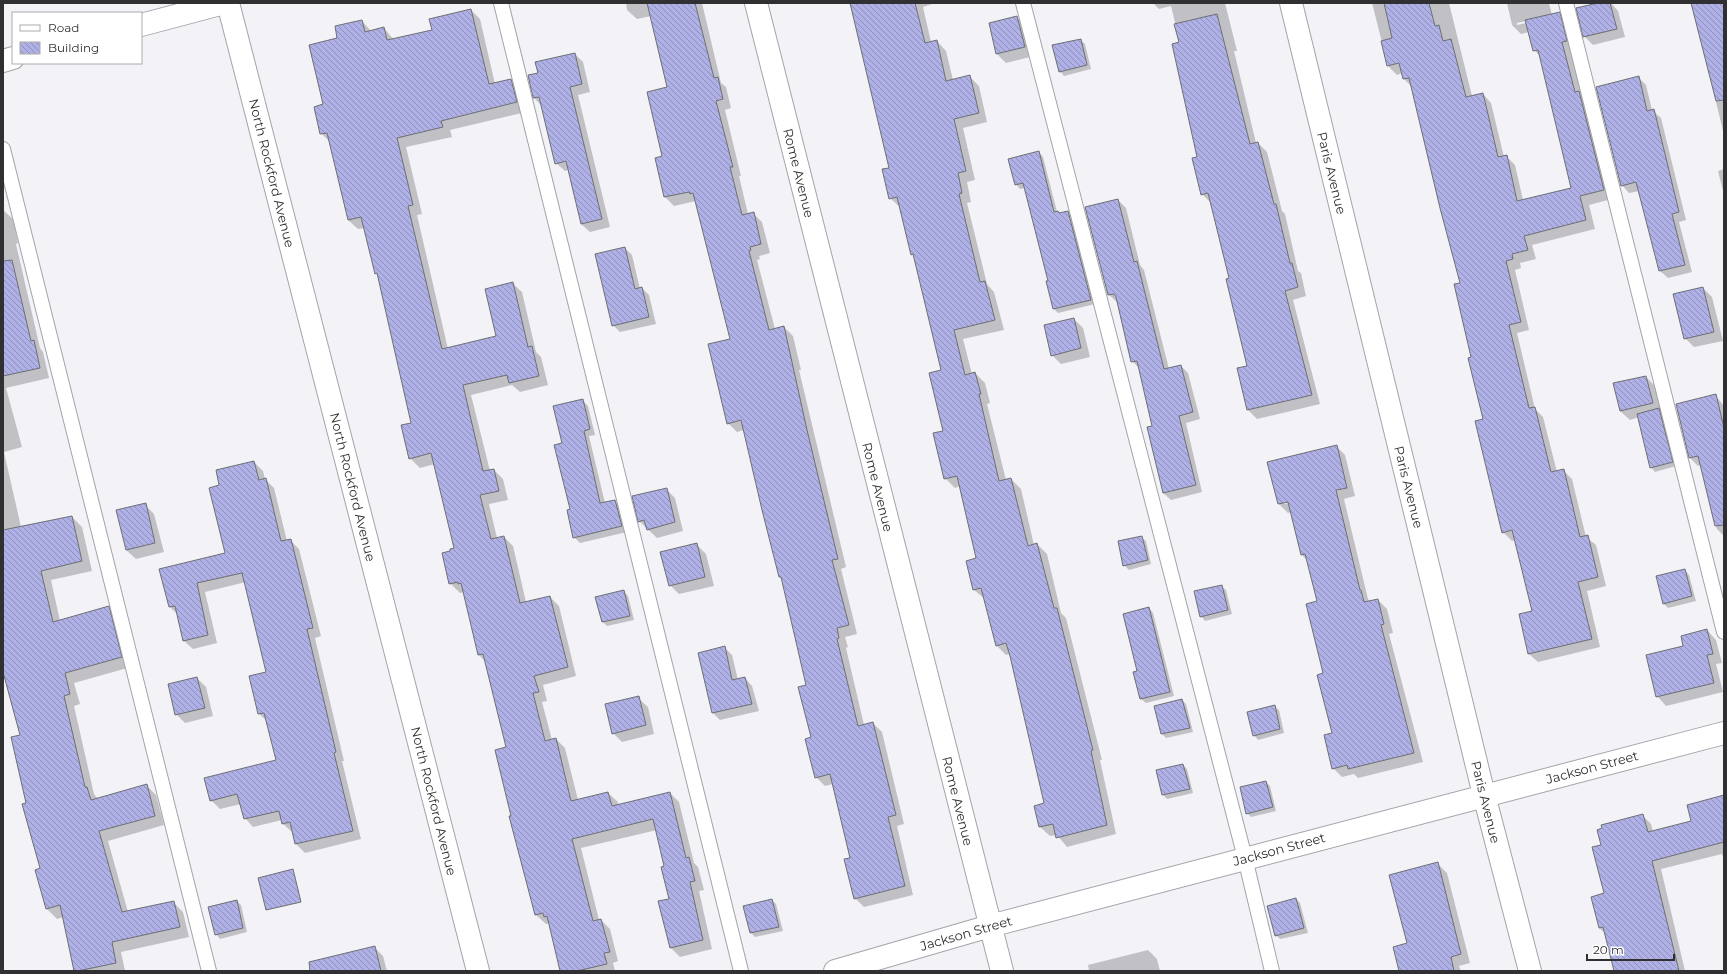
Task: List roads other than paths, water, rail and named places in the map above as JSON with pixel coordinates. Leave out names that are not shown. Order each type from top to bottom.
[{"type":"street","points":[[142,25],[224,3]]},
{"type":"street","name":"North Rockford Avenue","points":[[228,3],[478,971]]},
{"type":"street","name":"Rome Avenue","points":[[756,3],[1002,971]]},
{"type":"street","name":"Paris Avenue","points":[[1291,3],[1484,795],[1530,971]]},
{"type":"street","name":"Jackson Street","points":[[835,971],[990,926],[1724,733]]},
{"type":"lane","points":[[501,3],[741,971]]},
{"type":"lane","points":[[1023,3],[1245,858],[1272,971]]},
{"type":"lane","points":[[1566,3],[1724,632]]},
{"type":"lane","points":[[3,149],[208,971]]}]
